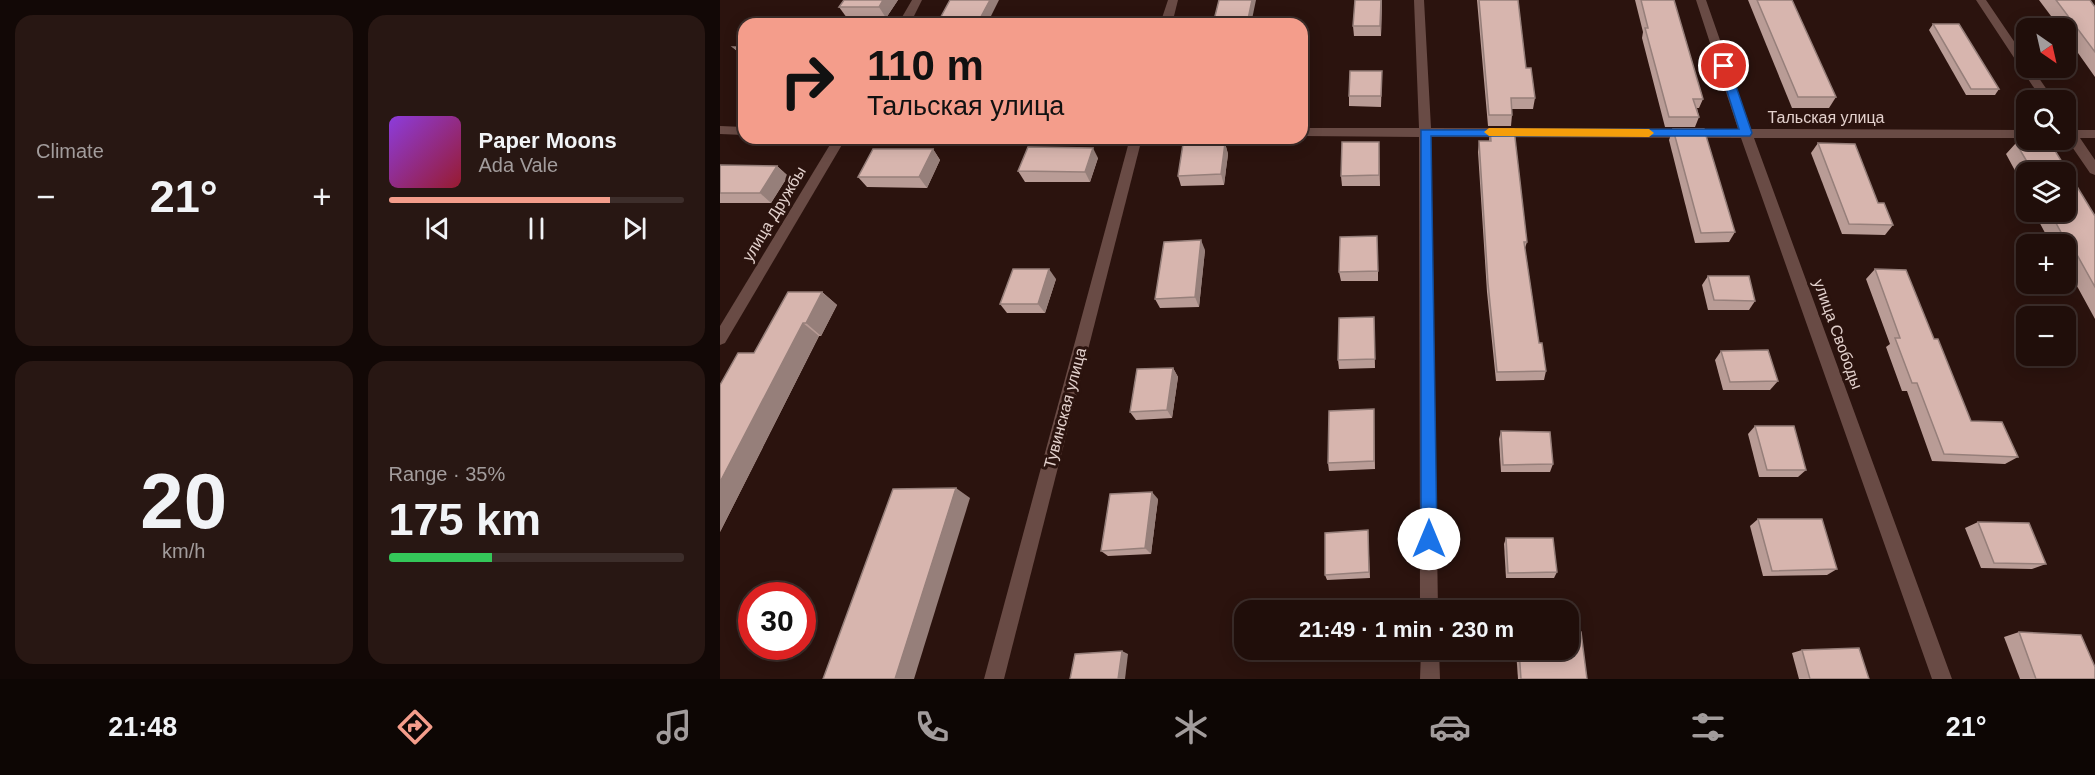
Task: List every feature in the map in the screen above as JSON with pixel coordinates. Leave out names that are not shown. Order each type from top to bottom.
[{"type":"street","points":[[907,18],[917,0]]},
{"type":"street","points":[[1168,18],[1173,0]]},
{"type":"street","points":[[1419,0],[1425,132],[1429,600]]},
{"type":"street","name":"улица Свободы","points":[[1701,0],[1746,133],[1942,679]]},
{"type":"street","points":[[1981,0],[2041,90]]},
{"type":"street","points":[[720,130],[738,130]]},
{"type":"street","name":"Тальская улица","points":[[1308,132],[2016,134]]},
{"type":"street","points":[[2076,133],[2095,134]]},
{"type":"street","name":"улица Дружбы","points":[[720,339],[836,144]]},
{"type":"street","name":"Тувинская улица","points":[[994,679],[1134,144]]},
{"type":"street","points":[[2076,145],[2095,171]]},
{"type":"street","points":[[1430,660],[1430,679]]},
{"type":"building","points":[[844,0],[883,0],[879,7],[839,7]]},
{"type":"building","points":[[950,0],[990,0],[980,18],[940,18]]},
{"type":"building","points":[[1219,0],[1252,0],[1248,18],[1214,18]]},
{"type":"building","points":[[1355,0],[1381,0],[1380,26],[1353,26]]},
{"type":"building","points":[[1479,0],[1518,0],[1526,68],[1531,68],[1535,98],[1511,98],[1512,115],[1489,115]]},
{"type":"building","points":[[1641,0],[1674,0],[1703,99],[1693,99],[1699,117],[1669,117],[1645,28],[1648,28]]},
{"type":"building","points":[[1757,0],[1792,0],[1836,97],[1798,97]]},
{"type":"building","points":[[2056,0],[2090,0],[2095,7],[2095,52],[2076,27],[2076,18],[2070,18]]},
{"type":"building","points":[[1933,24],[1959,24],[1999,89],[1971,89]]},
{"type":"building","points":[[1350,71],[1382,71],[1381,96],[1349,96]]},
{"type":"building","points":[[1490,129],[1514,129],[1527,242],[1524,242],[1539,343],[1542,343],[1546,371],[1497,372],[1488,283],[1479,141],[1491,141]]},
{"type":"building","points":[[1673,129],[1704,129],[1735,232],[1701,233]]},
{"type":"building","points":[[1342,142],[1379,142],[1379,175],[1341,176]]},
{"type":"building","points":[[1818,143],[1855,144],[1878,203],[1884,203],[1893,225],[1849,224]]},
{"type":"building","points":[[1183,144],[1225,144],[1221,174],[1178,176]]},
{"type":"building","points":[[1028,147],[1093,148],[1085,172],[1018,171]]},
{"type":"building","points":[[873,149],[933,149],[919,177],[858,177]]},
{"type":"building","points":[[2020,150],[2055,150],[2062,162],[2027,162]]},
{"type":"building","points":[[720,165],[777,166],[760,193],[720,193]]},
{"type":"building","points":[[2076,185],[2095,216],[2095,287],[2076,253],[2076,234],[2062,234],[2055,222],[2076,222]]},
{"type":"building","points":[[1377,236],[1378,271],[1339,272],[1340,237]]},
{"type":"building","points":[[1201,240],[1195,297],[1155,299],[1164,242]]},
{"type":"building","points":[[1013,269],[1049,269],[1038,304],[1000,304]]},
{"type":"building","points":[[1875,269],[1906,270],[1934,339],[1938,339],[1971,421],[2002,422],[2018,457],[1944,454],[1917,383],[1912,383],[1895,338],[1900,338]]},
{"type":"building","points":[[1708,276],[1749,276],[1755,301],[1714,300]]},
{"type":"building","points":[[788,292],[822,292],[806,323],[803,323],[720,482],[720,385],[738,353],[754,353]]},
{"type":"building","points":[[1374,317],[1375,359],[1338,360],[1339,318]]},
{"type":"building","points":[[1768,350],[1778,381],[1730,382],[1721,351]]},
{"type":"building","points":[[1173,368],[1167,410],[1130,412],[1137,369]]},
{"type":"building","points":[[1374,409],[1374,461],[1328,463],[1329,411]]},
{"type":"building","points":[[1755,426],[1794,426],[1806,470],[1767,470]]},
{"type":"building","points":[[1501,431],[1550,432],[1553,464],[1503,465]]},
{"type":"building","points":[[956,488],[895,679],[823,679],[893,489]]},
{"type":"building","points":[[1152,492],[1145,548],[1101,551],[1110,494]]},
{"type":"building","points":[[1758,519],[1822,519],[1837,569],[1772,571]]},
{"type":"building","points":[[1978,522],[2029,523],[2046,564],[1994,563]]},
{"type":"building","points":[[1368,530],[1369,572],[1325,575],[1325,533]]},
{"type":"building","points":[[1506,538],[1553,538],[1557,572],[1508,573]]},
{"type":"building","points":[[1579,632],[1581,632],[1587,679],[1521,679],[1520,660],[1579,660]]},
{"type":"building","points":[[2019,632],[2081,635],[2095,667],[2095,679],[2036,679]]},
{"type":"building","points":[[1859,648],[1869,679],[1810,679],[1802,650]]},
{"type":"building","points":[[1122,651],[1118,679],[1070,679],[1075,654]]},
{"type":"slow traffic","points":[[1489,132],[1649,133]]},
{"type":"route","points":[[1429,539],[1425,132],[1746,133],[1724,66]]}]
